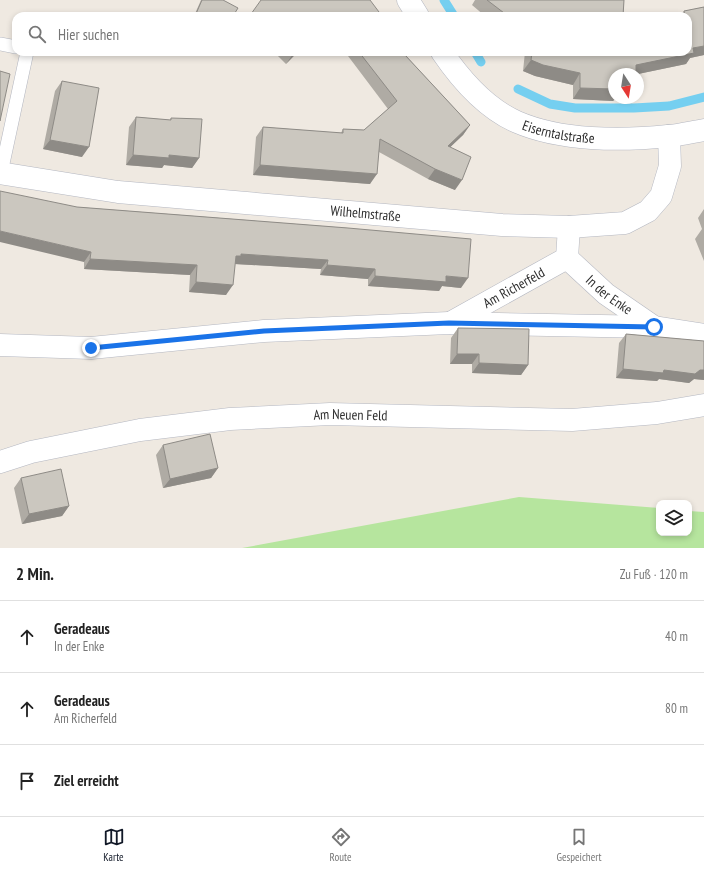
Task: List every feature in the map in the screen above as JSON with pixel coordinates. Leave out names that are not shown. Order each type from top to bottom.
[{"type":"street","points":[[408,0],[416,12]]},
{"type":"street","name":"Eiserntalstraße","points":[[445,56],[468,86],[489,105],[517,122],[549,132],[584,137],[619,138],[669,136],[704,130]]},
{"type":"street","name":"Wilhelmstraße","points":[[0,173],[118,192],[502,225],[569,227],[625,223],[648,211],[662,196],[670,166],[669,136]]},
{"type":"street","points":[[567,258],[569,227]]},
{"type":"street","name":"Am Richerfeld","points":[[0,345],[91,348],[264,331],[449,323],[567,258]]},
{"type":"street","name":"In der Enke","points":[[567,258],[606,294],[654,327]]},
{"type":"street","name":"In der Enke","points":[[449,323],[654,327],[704,335]]},
{"type":"street","name":"Am Neuen Feld","points":[[0,462],[31,452],[140,430],[230,419],[330,414],[572,420],[657,413],[704,405]]},
{"type":"lane","points":[[0,44],[12,46]]},
{"type":"lane","points":[[0,173],[27,56]]},
{"type":"green space","points":[[519,497],[656,508],[656,536],[692,536],[692,511],[704,512],[704,548],[242,548]]},
{"type":"building","points":[[202,0],[223,0],[238,8],[236,12],[197,12]]},
{"type":"building","points":[[261,0],[370,0],[379,12],[252,12]]},
{"type":"building","points":[[487,0],[624,0],[623,12],[503,12]]},
{"type":"building","points":[[704,7],[704,46],[693,48],[694,53],[692,53],[692,12],[684,12]]},
{"type":"building","points":[[362,56],[406,56],[470,125],[448,146],[471,157],[462,180],[435,169],[380,139],[377,174],[260,165],[263,127],[343,133],[343,129],[364,130],[397,101]]},
{"type":"building","points":[[532,56],[680,56],[636,65],[636,68],[608,68],[608,89],[580,88],[580,73],[543,65],[531,60]]},
{"type":"building","points":[[0,71],[10,74],[0,121]]},
{"type":"building","points":[[62,81],[99,88],[89,147],[50,140]]},
{"type":"building","points":[[136,117],[171,120],[171,118],[202,119],[199,158],[169,155],[169,158],[133,155]]},
{"type":"building","points":[[0,191],[77,207],[471,239],[468,278],[446,276],[446,282],[375,276],[375,269],[327,265],[328,260],[241,254],[241,256],[236,256],[233,285],[196,282],[197,265],[90,259],[91,252],[0,231]]},
{"type":"building","points":[[458,328],[529,329],[528,365],[479,363],[479,354],[457,354]]},
{"type":"building","points":[[626,334],[704,341],[704,370],[700,370],[695,374],[664,370],[663,373],[623,369]]},
{"type":"building","points":[[210,434],[218,468],[170,479],[163,445]]},
{"type":"building","points":[[61,469],[69,506],[29,514],[21,478]]},
{"type":"waterway","points":[[444,0],[452,12]]},
{"type":"waterway","points":[[477,56],[481,62]]},
{"type":"waterway","points":[[518,89],[550,104],[575,108],[634,108],[669,106],[704,97]]},
{"type":"route","points":[[91,348],[264,331],[449,323],[654,327]]}]
